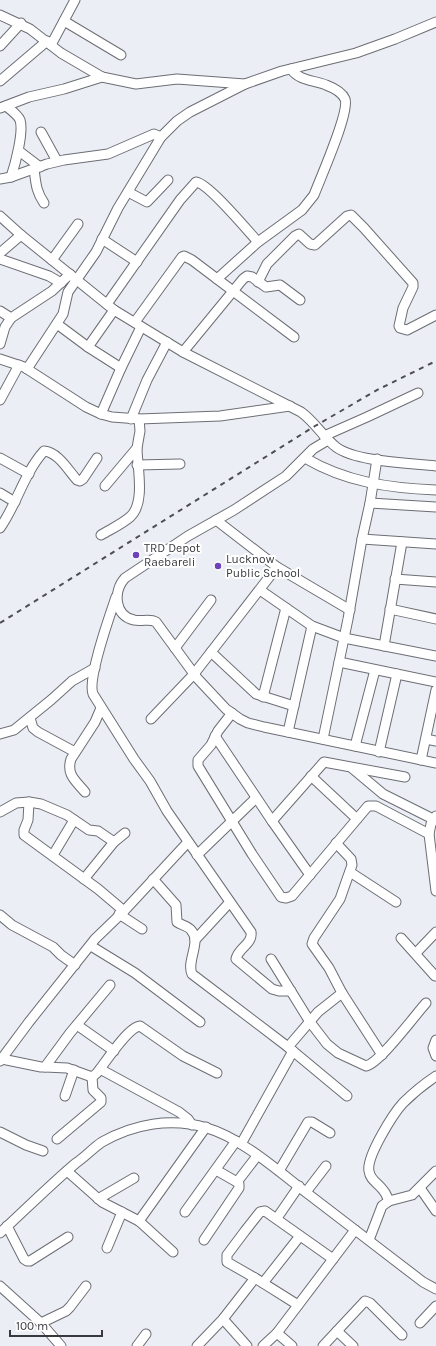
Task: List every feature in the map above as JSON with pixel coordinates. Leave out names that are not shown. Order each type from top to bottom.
[{"type":"street","points":[[0,81],[49,43],[64,21],[75,0]]},
{"type":"street","points":[[0,15],[21,24],[65,56],[102,77],[136,84],[177,79],[245,84]]},
{"type":"street","points":[[64,21],[121,55]]},
{"type":"street","points":[[0,46],[21,24]]},
{"type":"street","points":[[0,344],[5,327],[11,318],[38,302],[61,283],[73,277],[90,262],[128,192],[161,137],[177,121],[190,112],[245,84],[356,52],[417,31],[432,24]]},
{"type":"street","points":[[217,279],[258,242],[308,204],[314,195],[340,130],[346,104],[341,93],[325,84],[295,75],[291,70]]},
{"type":"street","points":[[3,107],[29,97],[64,89],[102,77]]},
{"type":"street","points":[[3,107],[19,119],[20,122],[19,151],[11,177]]},
{"type":"street","points":[[41,132],[57,162]]},
{"type":"street","points":[[0,179],[11,177],[57,162],[108,154],[154,134],[161,137]]},
{"type":"street","points":[[19,151],[37,168],[36,187],[38,194],[44,203]]},
{"type":"street","points":[[128,192],[147,202],[168,180]]},
{"type":"street","points":[[88,347],[137,262],[180,200],[196,182],[201,183],[208,189],[258,242]]},
{"type":"street","points":[[258,282],[267,264],[295,236],[299,234],[310,244],[315,245],[347,216],[351,215],[354,216],[413,283],[413,287],[403,308],[399,326],[402,329],[436,315]]},
{"type":"street","points":[[0,216],[20,235],[111,307],[183,352],[307,416],[326,438],[346,453],[355,456],[436,466]]},
{"type":"street","points":[[52,260],[78,224]]},
{"type":"street","points":[[0,253],[20,235]]},
{"type":"street","points":[[102,240],[137,262]]},
{"type":"street","points":[[101,414],[138,324],[182,257],[187,257],[294,337]]},
{"type":"street","points":[[0,258],[41,273],[61,283]]},
{"type":"street","points":[[183,352],[247,276],[252,277],[269,288],[280,286],[300,300]]},
{"type":"street","points":[[0,400],[63,314],[73,277]]},
{"type":"street","points":[[0,311],[11,318]]},
{"type":"street","points":[[57,324],[88,347],[121,368]]},
{"type":"street","points":[[101,535],[131,516],[138,504],[140,490],[137,465],[137,448],[140,431],[135,419],[147,380],[167,342]]},
{"type":"street","points":[[0,359],[23,367],[86,407],[101,414],[135,419],[220,416],[290,406]]},
{"type":"street","points":[[290,991],[279,991],[272,989],[236,959],[238,954],[250,941],[251,936],[248,928],[188,842],[167,810],[147,775],[134,759],[102,708],[92,690],[95,668],[118,588],[125,578],[188,536],[234,510],[286,476],[326,438],[418,393]]},
{"type":"street","points":[[105,486],[137,448]]},
{"type":"street","points":[[1,524],[15,502],[37,460],[44,452],[46,451],[52,454],[63,463],[77,480],[81,481],[97,458]]},
{"type":"street","points":[[0,458],[29,474]]},
{"type":"street","points":[[305,458],[318,466],[337,474],[373,484],[412,489],[436,490]]},
{"type":"street","points":[[323,739],[350,610],[377,459]]},
{"type":"street","points":[[137,465],[180,464]]},
{"type":"street","points":[[0,492],[15,502]]},
{"type":"street","points":[[370,502],[436,507]]},
{"type":"street","points":[[216,520],[278,567],[350,610]]},
{"type":"street","points":[[362,539],[436,544]]},
{"type":"street","points":[[384,646],[402,542]]},
{"type":"street","points":[[152,719],[194,674],[278,567]]},
{"type":"street","points":[[395,579],[436,582]]},
{"type":"street","points":[[260,590],[312,626],[344,638],[436,656]]},
{"type":"street","points":[[116,597],[122,612],[127,617],[134,620],[154,620],[160,626],[194,674],[232,714],[248,723],[436,763]]},
{"type":"street","points":[[175,648],[211,600]]},
{"type":"street","points":[[263,697],[286,608]]},
{"type":"street","points":[[390,609],[436,619]]},
{"type":"street","points":[[288,732],[312,626]]},
{"type":"street","points":[[211,652],[252,691],[263,697],[294,706]]},
{"type":"street","points":[[339,662],[436,682]]},
{"type":"street","points":[[0,734],[14,730],[72,681],[95,668]]},
{"type":"street","points":[[355,746],[375,670]]},
{"type":"street","points":[[379,752],[397,674]]},
{"type":"street","points":[[421,760],[436,690]]},
{"type":"street","points":[[85,792],[69,771],[71,759],[95,722],[102,708]]},
{"type":"street","points":[[232,714],[221,726],[197,763],[216,793],[231,821],[281,897],[289,898],[368,806],[373,806],[429,834]]},
{"type":"street","points":[[30,718],[34,728],[38,732],[75,752]]},
{"type":"street","points":[[215,736],[256,798],[310,874]]},
{"type":"street","points":[[426,738],[436,741]]},
{"type":"street","points":[[272,821],[324,762],[405,777]]},
{"type":"street","points":[[352,768],[382,794],[435,818],[429,834],[434,856],[436,891]]},
{"type":"street","points":[[311,776],[356,819]]},
{"type":"street","points":[[197,855],[256,798]]},
{"type":"street","points":[[0,812],[16,803],[29,802],[41,804],[53,808],[89,830],[102,833],[114,842]]},
{"type":"street","points":[[29,802],[29,817],[24,830],[24,835],[98,889],[121,912],[142,929]]},
{"type":"street","points":[[53,856],[74,820]]},
{"type":"street","points":[[84,879],[114,842],[125,832]]},
{"type":"street","points":[[92,1077],[63,1067],[45,1067],[1,1060],[29,1022],[90,946],[188,842]]},
{"type":"street","points":[[336,843],[351,858],[352,862],[350,872],[340,899],[312,942],[329,968],[342,993],[382,1055]]},
{"type":"street","points":[[350,872],[396,902]]},
{"type":"street","points":[[153,879],[176,905],[177,922],[192,930],[195,940],[191,969],[192,974],[291,1049],[347,1096]]},
{"type":"street","points":[[195,940],[230,902]]},
{"type":"street","points":[[0,915],[12,925],[53,947],[75,965]]},
{"type":"street","points":[[416,953],[436,932]]},
{"type":"street","points":[[401,938],[435,976]]},
{"type":"street","points":[[90,946],[135,974],[200,1022]]},
{"type":"street","points":[[271,959],[310,1022],[327,1044],[334,1050],[364,1065],[371,1064],[382,1055],[426,1002]]},
{"type":"street","points":[[45,1067],[110,985]]},
{"type":"street","points":[[185,1212],[239,1142],[291,1049],[310,1022],[324,1007],[342,993]]},
{"type":"street","points":[[77,1025],[114,1051]]},
{"type":"street","points":[[92,1077],[97,1073],[123,1037],[134,1028],[140,1026],[183,1056],[217,1073]]},
{"type":"street","points":[[436,1040],[433,1044],[436,1056]]},
{"type":"street","points":[[100,1069],[179,1112],[188,1118],[192,1125]]},
{"type":"street","points":[[65,1096],[74,1070]]},
{"type":"street","points":[[389,1201],[382,1189],[371,1177],[368,1166],[369,1161],[386,1129],[402,1105],[414,1092],[436,1076]]},
{"type":"street","points":[[57,1139],[101,1102],[101,1098],[93,1090],[92,1077]]},
{"type":"street","points":[[0,1233],[67,1171],[100,1143],[136,1128],[167,1122],[192,1125],[206,1127],[239,1142],[299,1186],[423,1282],[436,1288]]},
{"type":"street","points":[[279,1171],[308,1122],[312,1122],[330,1133]]},
{"type":"street","points":[[139,1221],[206,1127]]},
{"type":"street","points":[[0,1132],[43,1151]]},
{"type":"street","points":[[237,1182],[257,1156]]},
{"type":"street","points":[[306,1192],[326,1166]]},
{"type":"street","points":[[204,1240],[239,1188],[239,1184],[237,1182],[216,1170]]},
{"type":"street","points":[[67,1171],[98,1199],[139,1221],[173,1252]]},
{"type":"street","points":[[369,1240],[380,1210],[384,1204],[389,1201],[412,1195],[436,1172]]},
{"type":"street","points":[[98,1199],[134,1178]]},
{"type":"street","points":[[277,1218],[299,1186]]},
{"type":"street","points":[[420,1188],[436,1211]]},
{"type":"street","points":[[298,1305],[228,1263],[226,1259],[227,1255],[260,1212],[265,1211],[277,1218],[333,1260]]},
{"type":"street","points":[[107,1248],[122,1212]]},
{"type":"street","points":[[7,1226],[24,1259],[30,1262],[68,1237]]},
{"type":"street","points":[[263,1346],[277,1333],[355,1230]]},
{"type":"street","points":[[263,1283],[300,1236]]},
{"type":"street","points":[[197,1346],[223,1319],[255,1278]]},
{"type":"street","points":[[0,1286],[41,1323],[61,1346]]},
{"type":"street","points":[[41,1323],[66,1311],[86,1286]]},
{"type":"street","points":[[323,1346],[363,1302],[367,1301],[402,1335]]},
{"type":"street","points":[[420,1323],[436,1306]]},
{"type":"street","points":[[223,1319],[247,1346]]},
{"type":"street","points":[[337,1331],[353,1346]]},
{"type":"street","points":[[277,1333],[292,1346]]},
{"type":"street","points":[[137,1346],[146,1334]]},
{"type":"railway","points":[[0,623],[315,426],[379,389],[436,361]]},
{"type":"place","name":"TRD Depot Raebareli","points":[[136,555]]},
{"type":"place","name":"Lucknow Public School","points":[[218,566]]}]
